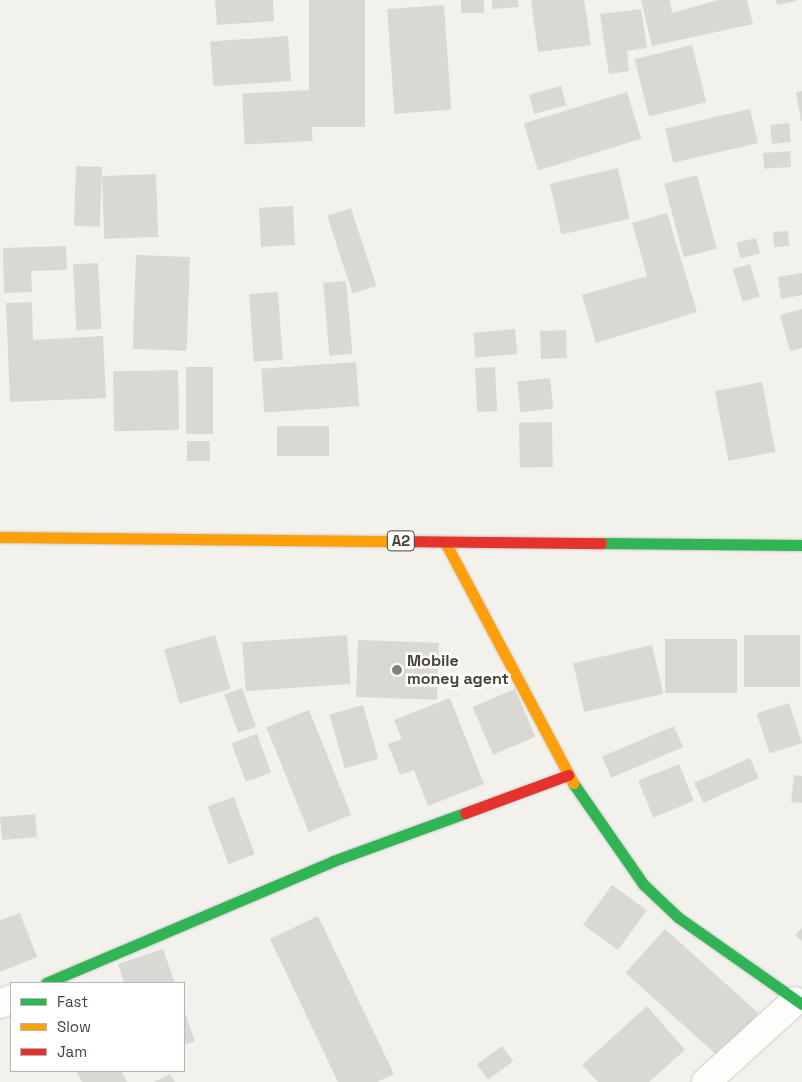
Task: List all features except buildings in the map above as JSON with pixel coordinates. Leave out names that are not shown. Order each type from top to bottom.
[{"type":"main road","name":"A2","points":[[0,537],[802,545]]},
{"type":"main road","points":[[446,542],[568,775],[644,885],[678,918],[799,1003]]},
{"type":"main road","points":[[48,982],[333,861],[568,775]]},
{"type":"street","points":[[706,1082],[799,1003]]},
{"type":"traffic: fast","points":[[601,543],[802,545]]},
{"type":"traffic: fast","points":[[573,783],[644,885],[679,918],[802,1004]]},
{"type":"traffic: fast","points":[[48,982],[333,861],[465,813]]},
{"type":"traffic: slow","points":[[0,537],[399,541]]},
{"type":"traffic: slow","points":[[445,542],[573,783]]},
{"type":"traffic: jam","points":[[399,541],[601,543]]},
{"type":"traffic: jam","points":[[465,813],[568,775]]},
{"type":"place","name":"Mobile money agent","points":[[397,670]]}]
